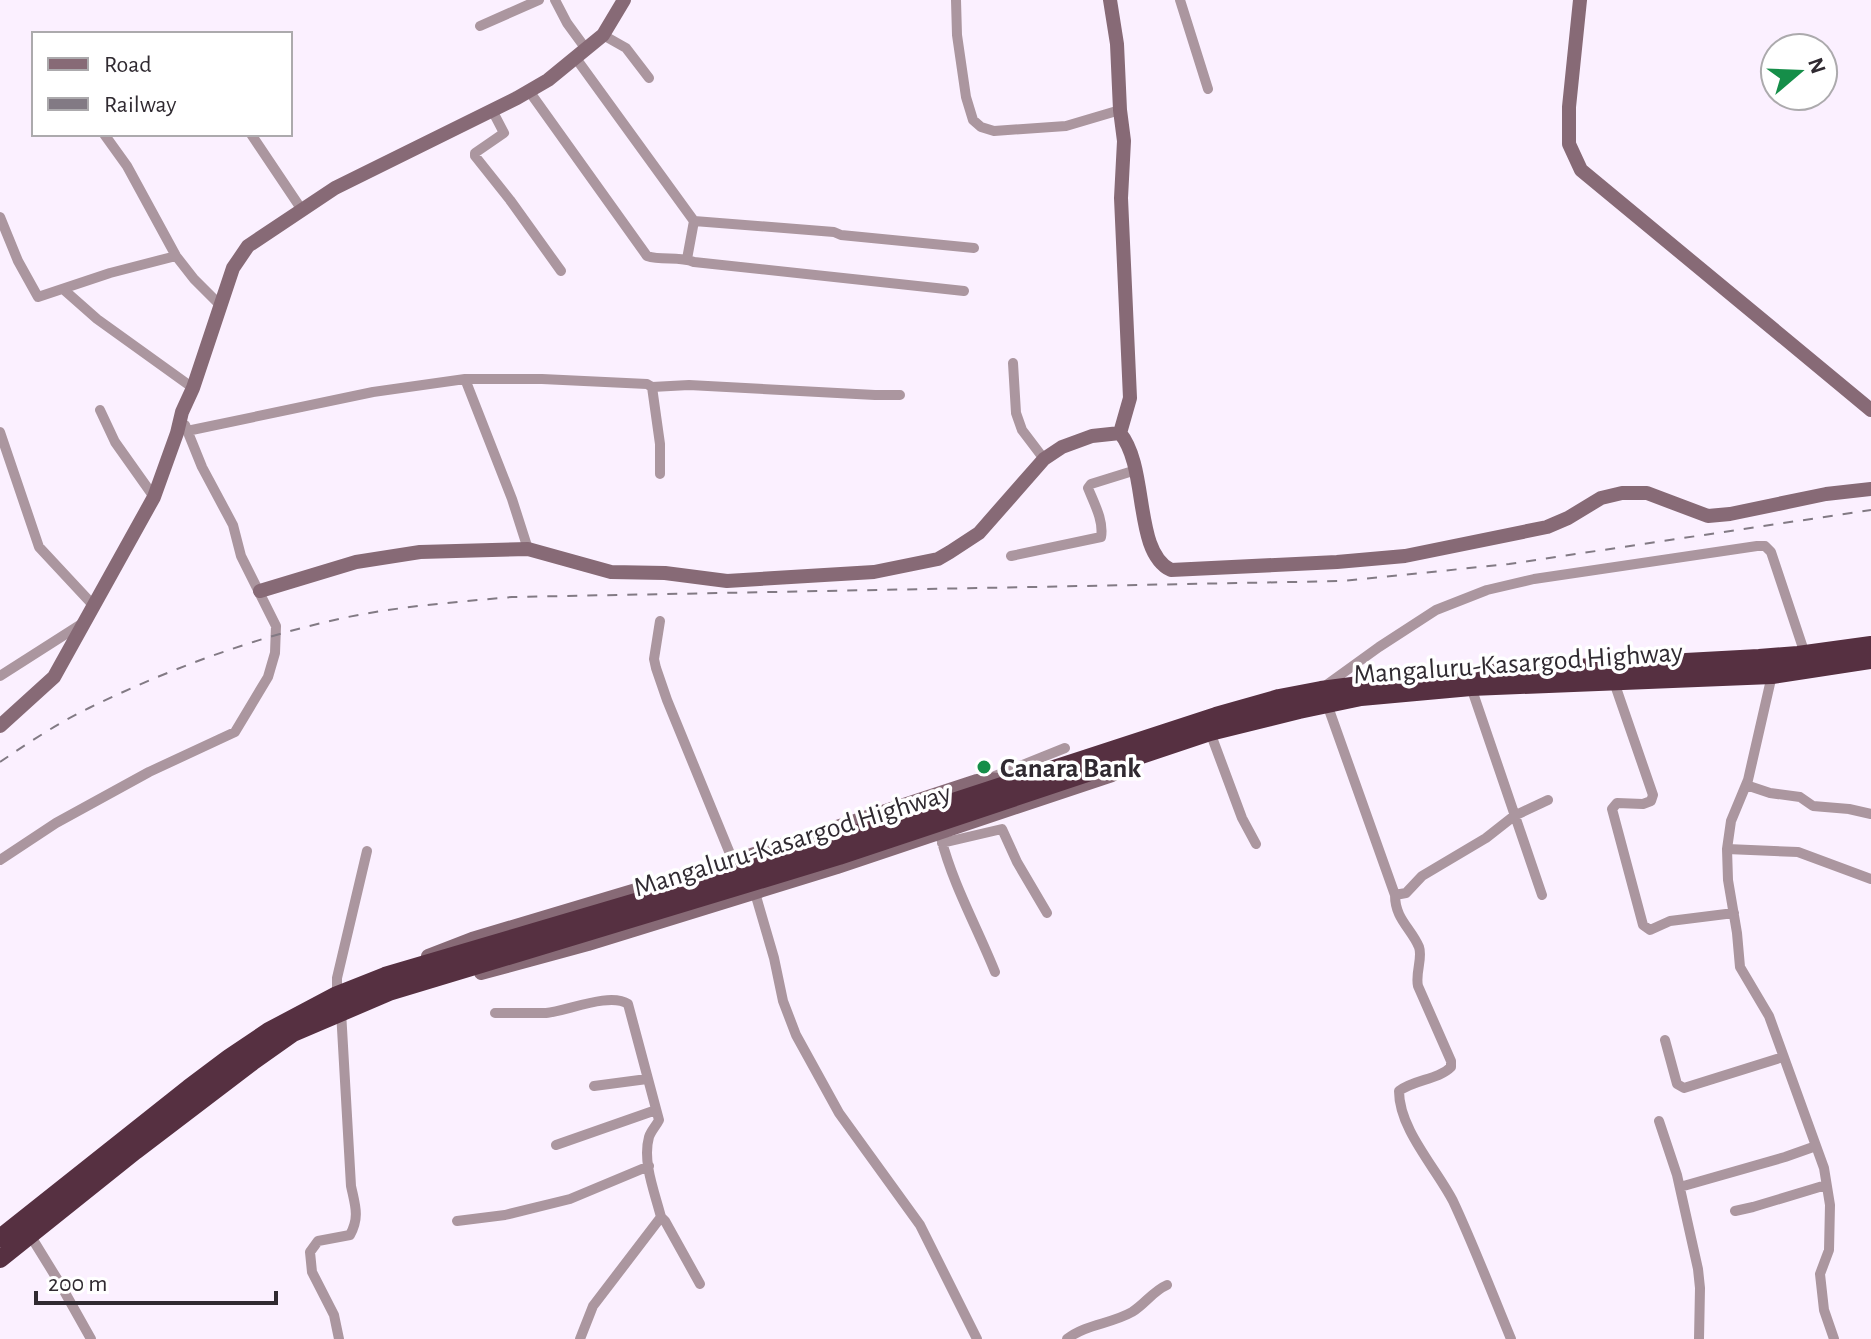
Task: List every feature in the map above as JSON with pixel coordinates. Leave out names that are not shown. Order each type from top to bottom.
[{"type":"highway","name":"Mangaluru-Kasargod Highway","points":[[0,1238],[189,1088],[269,1031],[410,977],[1324,697],[1429,676],[1718,661],[1871,645]]},
{"type":"highway","name":"Mangaluru-Kasargod Highway","points":[[747,873],[1009,784],[1279,698],[1361,697],[1471,687],[1772,675],[1871,660]]},
{"type":"highway","name":"Mangaluru-Kasargod Highway","points":[[0,1259],[252,1062],[339,1003]]},
{"type":"street","points":[[480,26],[539,0]]},
{"type":"street","points":[[555,0],[581,53],[694,221],[687,259]]},
{"type":"street","points":[[0,726],[54,677],[154,497],[233,268],[248,246],[335,188],[548,80],[603,35],[624,0]]},
{"type":"street","points":[[956,0],[957,35],[966,97],[973,120],[981,127],[994,131],[1066,126],[1120,110]]},
{"type":"street","points":[[1110,0],[1117,44],[1124,141],[1121,198],[1130,398],[1120,433]]},
{"type":"street","points":[[1180,0],[1208,89]]},
{"type":"street","points":[[1580,0],[1569,107],[1569,144],[1581,170],[1871,410]]},
{"type":"street","points":[[603,35],[626,48],[649,78]]},
{"type":"street","points":[[529,91],[647,256],[964,291]]},
{"type":"street","points":[[492,110],[504,133],[475,156],[561,271]]},
{"type":"street","points":[[105,136],[127,166],[176,256],[220,305]]},
{"type":"street","points":[[252,136],[302,210]]},
{"type":"street","points":[[0,217],[18,261],[38,297],[110,273],[176,256]]},
{"type":"street","points":[[694,221],[834,232],[974,248]]},
{"type":"street","points":[[63,289],[97,319],[193,388]]},
{"type":"street","points":[[1013,363],[1016,413],[1022,430],[1044,459]]},
{"type":"street","points":[[465,379],[528,549]]},
{"type":"street","points":[[187,431],[373,392],[465,379],[557,379],[647,384],[652,387],[689,385],[900,395]]},
{"type":"street","points":[[652,387],[660,444],[660,474]]},
{"type":"street","points":[[100,410],[115,442],[154,497]]},
{"type":"street","points":[[0,860],[56,823],[149,772],[235,732],[268,677],[275,653],[276,626],[241,556],[233,525],[202,467],[182,412]]},
{"type":"street","points":[[0,432],[39,547],[93,605]]},
{"type":"street","points":[[260,591],[356,562],[420,552],[528,549],[611,572],[665,573],[727,581],[874,572],[938,559],[979,533],[1044,459],[1062,447],[1092,436],[1120,433]]},
{"type":"street","points":[[1120,433],[1130,447],[1154,555],[1162,566],[1181,571],[1405,556],[1547,527],[1601,498],[1622,493],[1647,493],[1708,516],[1826,494],[1871,489]]},
{"type":"street","points":[[1011,556],[1101,537],[1097,511],[1088,488],[1091,484],[1136,470]]},
{"type":"street","points":[[1511,1339],[1453,1202],[1406,1124],[1402,1111],[1399,1091],[1411,1083],[1446,1072],[1451,1067],[1418,986],[1416,976],[1421,955],[1418,945],[1402,922],[1395,905],[1395,895],[1324,697],[1379,647],[1436,610],[1487,590],[1534,579],[1757,546],[1765,546],[1771,552],[1805,654]]},
{"type":"street","points":[[0,676],[85,621]]},
{"type":"street","points":[[660,621],[654,659],[656,668],[667,700],[747,873],[774,958],[783,1001],[796,1035],[839,1113],[920,1225],[977,1339]]},
{"type":"street","points":[[1772,675],[1746,785],[1731,821],[1727,849],[1728,880],[1740,967],[1769,1016],[1824,1168],[1830,1205],[1829,1250],[1820,1274],[1824,1310],[1834,1339]]},
{"type":"street","points":[[1614,682],[1653,795],[1647,804],[1617,803],[1612,812],[1643,925],[1650,930],[1670,921],[1734,913]]},
{"type":"street","points":[[1471,687],[1542,895]]},
{"type":"street","points":[[1210,732],[1242,818],[1256,844]]},
{"type":"street","points":[[410,977],[435,984],[588,944],[747,873],[1065,748]]},
{"type":"street","points":[[747,873],[837,867],[940,838],[1112,775],[1151,752]]},
{"type":"street","points":[[988,778],[1009,784]]},
{"type":"street","points":[[1746,785],[1770,793],[1800,797],[1813,806],[1871,814]]},
{"type":"street","points":[[1395,895],[1406,893],[1422,876],[1486,838],[1514,816],[1548,800]]},
{"type":"street","points":[[940,838],[1002,829],[1047,913]]},
{"type":"street","points":[[940,838],[964,906],[995,972]]},
{"type":"street","points":[[1727,849],[1798,852],[1871,879]]},
{"type":"street","points":[[339,1339],[334,1315],[312,1272],[310,1252],[318,1241],[350,1235],[356,1223],[337,978],[367,851]]},
{"type":"street","points":[[495,1013],[550,1013],[597,1002],[622,1000],[628,1004],[659,1120],[648,1140],[649,1166],[661,1217],[700,1284]]},
{"type":"street","points":[[1665,1040],[1677,1084],[1684,1088],[1783,1057]]},
{"type":"street","points":[[594,1086],[647,1079]]},
{"type":"street","points":[[556,1145],[656,1110]]},
{"type":"street","points":[[1659,1121],[1680,1187],[1698,1269],[1699,1339]]},
{"type":"street","points":[[1680,1187],[1816,1146]]},
{"type":"street","points":[[457,1221],[505,1215],[570,1199],[649,1166]]},
{"type":"street","points":[[1735,1211],[1826,1185]]},
{"type":"street","points":[[580,1339],[593,1306],[661,1217]]},
{"type":"street","points":[[30,1235],[91,1339]]},
{"type":"street","points":[[1067,1339],[1085,1328],[1128,1314],[1167,1285]]},
{"type":"railway","points":[[0,762],[77,714],[183,667],[314,625],[409,607],[512,597],[1343,581],[1509,564],[1871,510]]},
{"type":"place","name":"Canara Bank","points":[[984,767]]}]
